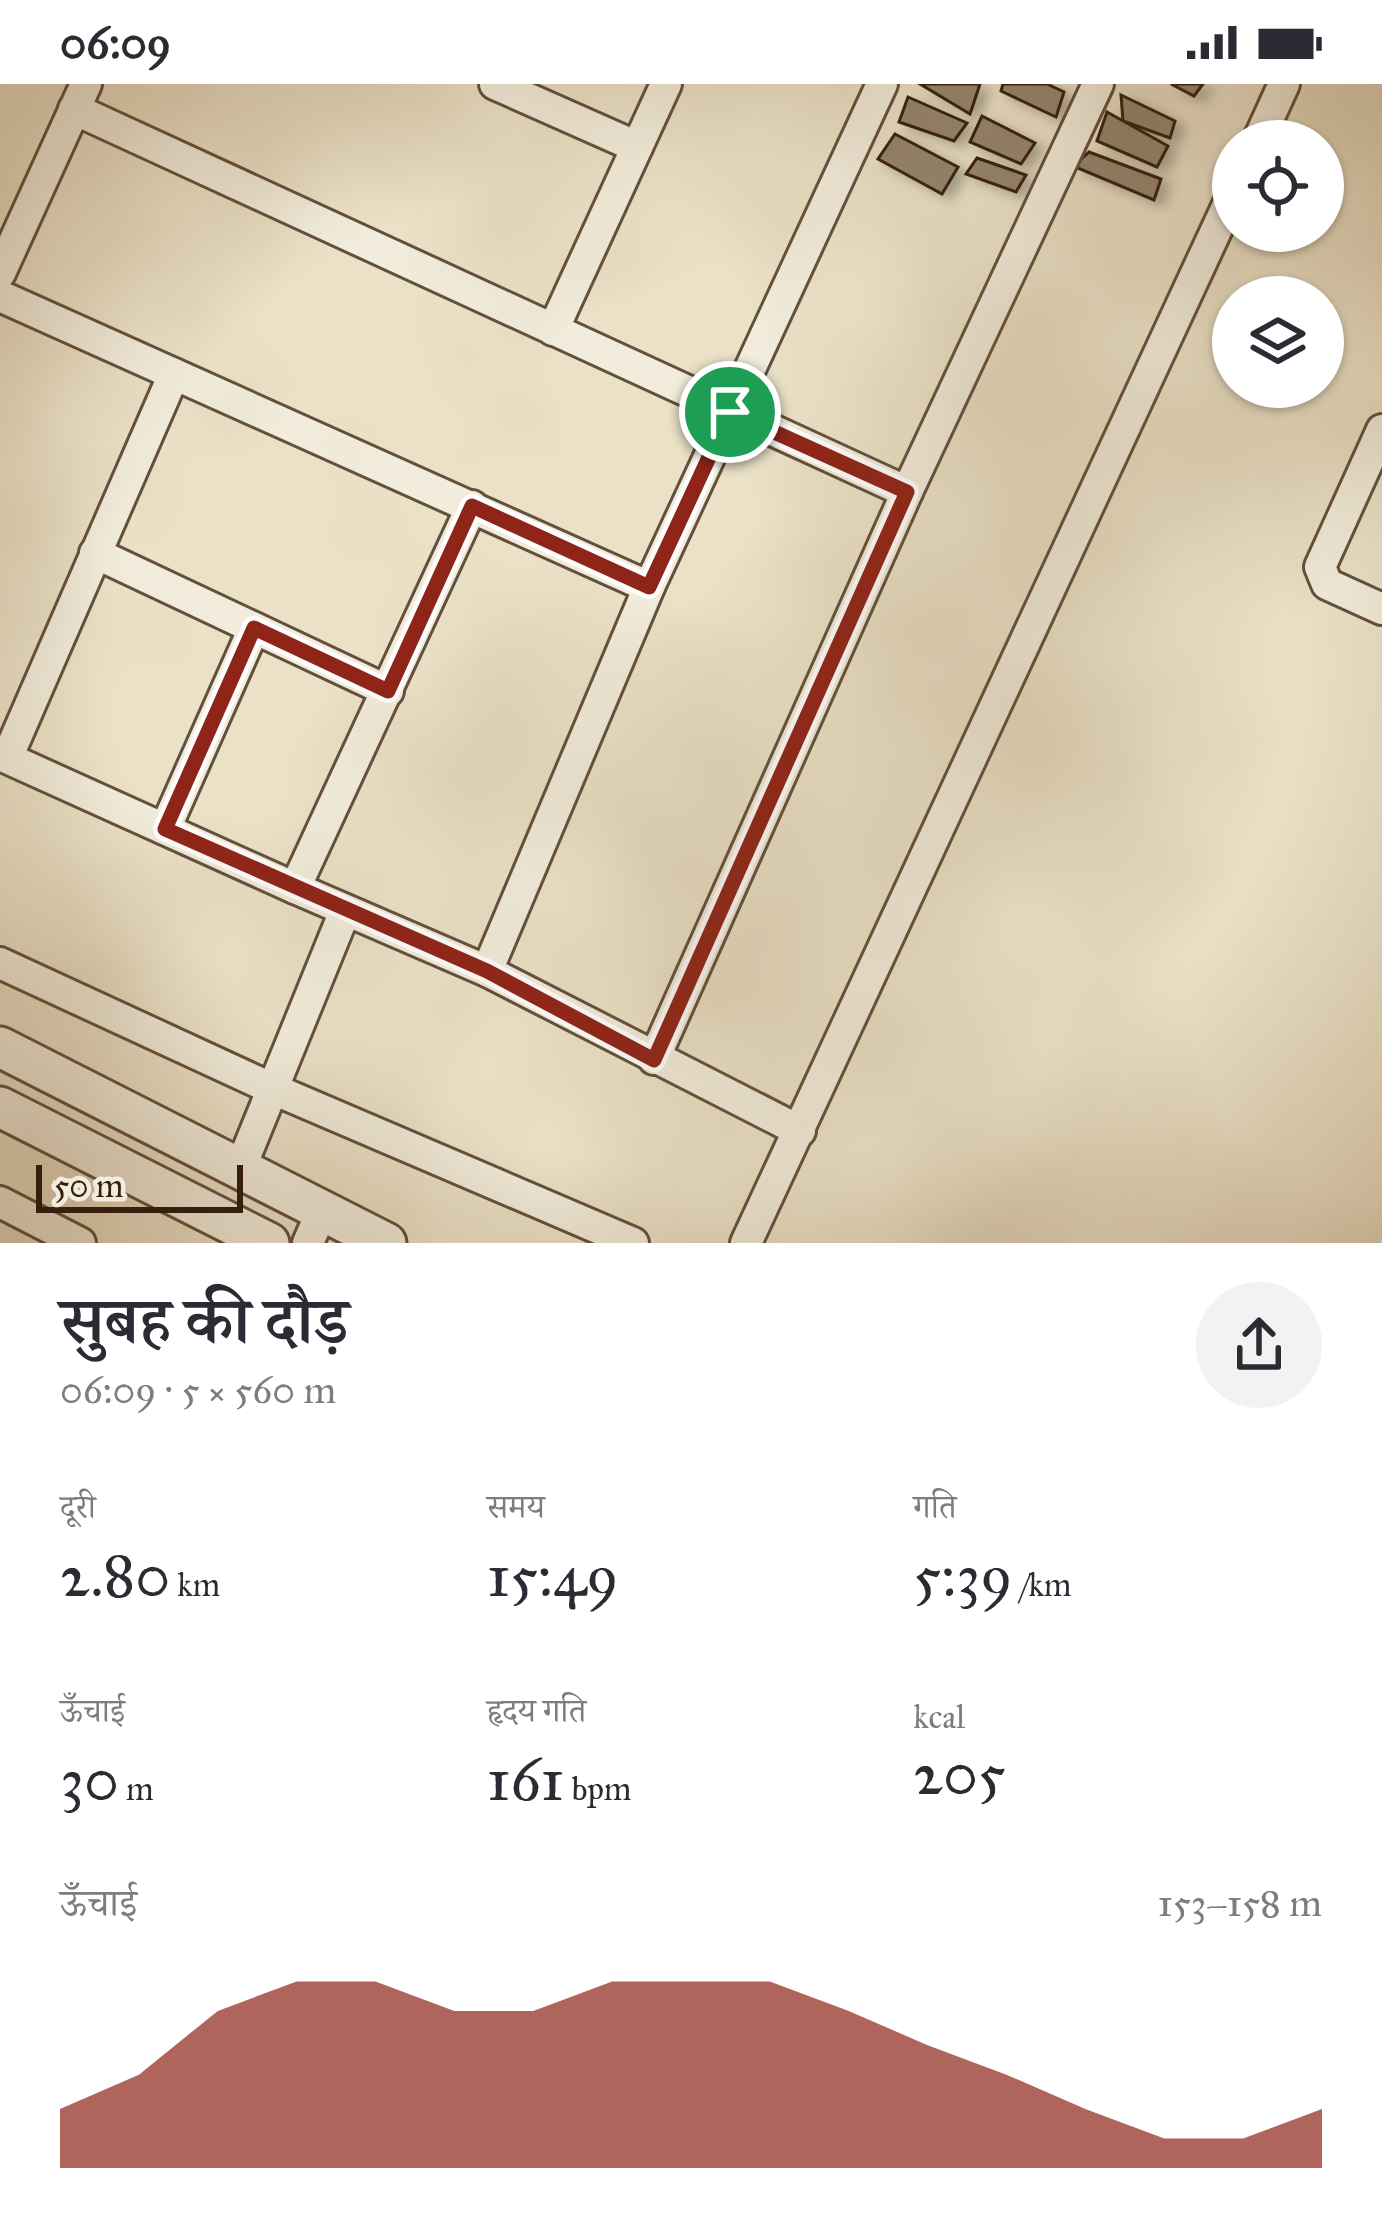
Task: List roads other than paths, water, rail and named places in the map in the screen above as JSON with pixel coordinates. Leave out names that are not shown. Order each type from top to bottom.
[{"type":"street","points":[[495,84],[637,147]]},
{"type":"street","points":[[553,330],[666,84]]},
{"type":"street","points":[[487,971],[649,587],[882,84]]},
{"type":"street","points":[[654,1060],[907,492],[1098,84]]},
{"type":"street","points":[[1268,120],[1284,84]]},
{"type":"street","points":[[0,273],[80,96],[553,330],[907,492]]},
{"type":"street","points":[[746,1243],[1212,239]]},
{"type":"street","points":[[0,296],[649,587]]},
{"type":"street","points":[[173,374],[7,758],[487,971],[800,1131]]},
{"type":"street","points":[[1382,430],[1320,567],[1327,584],[1382,609]]},
{"type":"street","points":[[295,888],[472,506]]},
{"type":"street","points":[[95,553],[388,691]]},
{"type":"street","points":[[165,829],[254,628]]},
{"type":"street","points":[[240,1169],[345,911]]},
{"type":"street","points":[[0,963],[273,1089],[633,1243]]},
{"type":"street","points":[[0,1047],[240,1169],[315,1227],[386,1243]]},
{"type":"street","points":[[0,1107],[269,1243]]},
{"type":"street","points":[[0,1202],[80,1243]]}]
